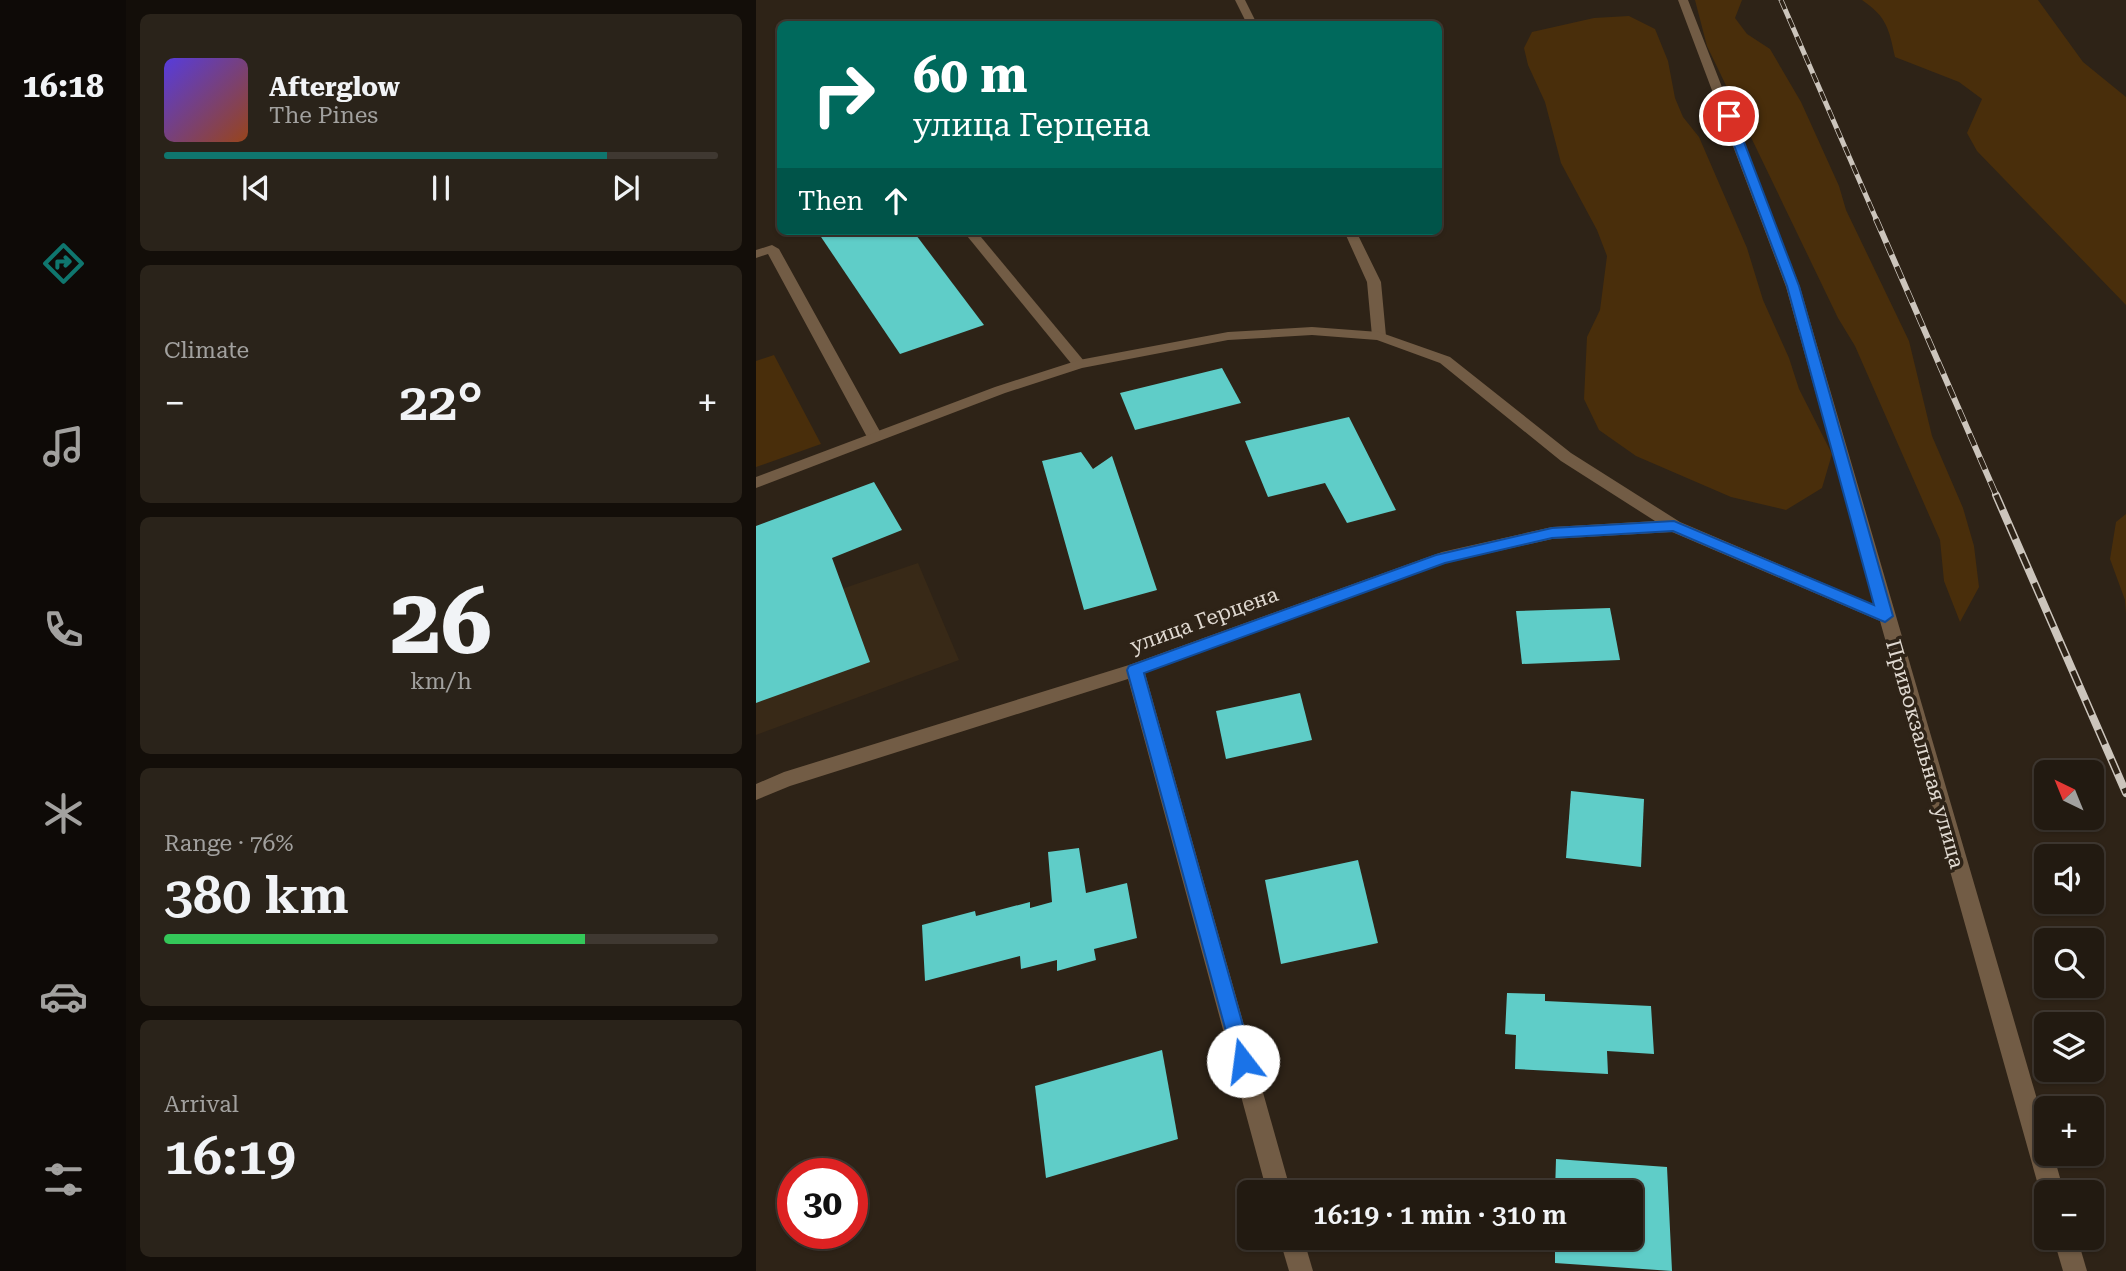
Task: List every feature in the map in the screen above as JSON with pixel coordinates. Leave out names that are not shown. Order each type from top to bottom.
[{"type":"street","points":[[1240,0],[1250,21]]},
{"type":"street","name":"Привокзальная улица","points":[[1683,0],[1793,286],[1885,616],[2049,1180]]},
{"type":"street","points":[[972,235],[1079,364]]},
{"type":"street","points":[[1352,235],[1374,282],[1379,336]]},
{"type":"street","points":[[756,254],[772,249],[875,437]]},
{"type":"street","points":[[756,483],[1000,390],[1079,364],[1228,336],[1312,331],[1379,336],[1445,360],[1566,457],[1674,526],[1885,616]]},
{"type":"street","name":"улица Герцена","points":[[756,792],[784,780],[1135,670],[1442,558],[1552,533],[1674,526]]},
{"type":"street","points":[[1135,670],[1276,1180]]},
{"type":"street","points":[[1295,1250],[1301,1271]]},
{"type":"street","points":[[2069,1250],[2075,1271]]},
{"type":"shaded area","points":[[1695,0],[1742,0],[1735,18],[1747,34],[1770,49],[1801,102],[1839,186],[1846,210],[1909,341],[1932,436],[1963,508],[1974,546],[1979,587],[1960,622],[1944,581],[1940,540],[1855,346],[1838,318],[1707,46]]},
{"type":"shaded area","points":[[1862,0],[2038,0],[2083,62],[2126,97],[2126,305],[1977,151],[1967,133],[1982,99],[1959,82],[1895,57],[1886,24],[1877,12]]},
{"type":"shaded area","points":[[1629,16],[1655,29],[1668,61],[1675,98],[1683,117],[1699,137],[1747,248],[1763,300],[1789,358],[1799,389],[1832,454],[1822,488],[1786,510],[1731,497],[1636,456],[1599,430],[1584,399],[1587,337],[1600,310],[1607,256],[1597,230],[1561,163],[1545,102],[1528,65],[1524,48],[1532,32],[1594,18]]},
{"type":"shaded area","points":[[774,355],[821,444],[756,467],[756,361]]},
{"type":"shaded area","points":[[2126,514],[2126,614],[2125,600],[2110,559],[2116,522]]},
{"type":"shaded area","points":[[918,563],[959,660],[756,735],[756,618]]},
{"type":"building","points":[[820,235],[916,235],[984,325],[900,354]]},
{"type":"building","points":[[1222,368],[1241,403],[1135,430],[1120,393]]},
{"type":"building","points":[[1349,417],[1396,510],[1347,523],[1325,483],[1268,497],[1245,441]]},
{"type":"building","points":[[1081,452],[1093,469],[1112,456],[1157,590],[1084,610],[1042,461]]},
{"type":"building","points":[[874,482],[902,530],[832,558],[870,662],[756,703],[756,526]]},
{"type":"building","points":[[1610,608],[1620,660],[1522,664],[1516,611]]},
{"type":"building","points":[[1300,693],[1312,740],[1226,759],[1216,711]]},
{"type":"building","points":[[1571,791],[1644,799],[1641,867],[1566,858]]},
{"type":"building","points":[[1079,848],[1086,893],[1127,883],[1137,938],[1094,949],[1096,960],[1057,971],[1057,960],[1021,969],[1020,956],[925,981],[922,925],[975,911],[976,916],[1030,902],[1030,908],[1052,902],[1048,852]]},
{"type":"building","points":[[1358,860],[1378,943],[1281,964],[1265,880]]},
{"type":"building","points":[[1507,993],[1545,994],[1545,1001],[1651,1006],[1654,1054],[1607,1051],[1608,1074],[1515,1069],[1516,1035],[1505,1034]]},
{"type":"building","points":[[1162,1050],[1178,1139],[1046,1178],[1035,1086]]},
{"type":"building","points":[[1556,1159],[1667,1167],[1672,1271],[1555,1263],[1555,1250],[1643,1250],[1643,1180],[1555,1180]]},
{"type":"railway","points":[[1781,0],[1877,221]]},
{"type":"railway","points":[[1876,219],[1997,497]]},
{"type":"railway","points":[[1996,495],[2126,793]]},
{"type":"route","points":[[1243,1061],[1135,670],[1442,558],[1552,533],[1674,526],[1885,616],[1793,286],[1729,116]]}]
